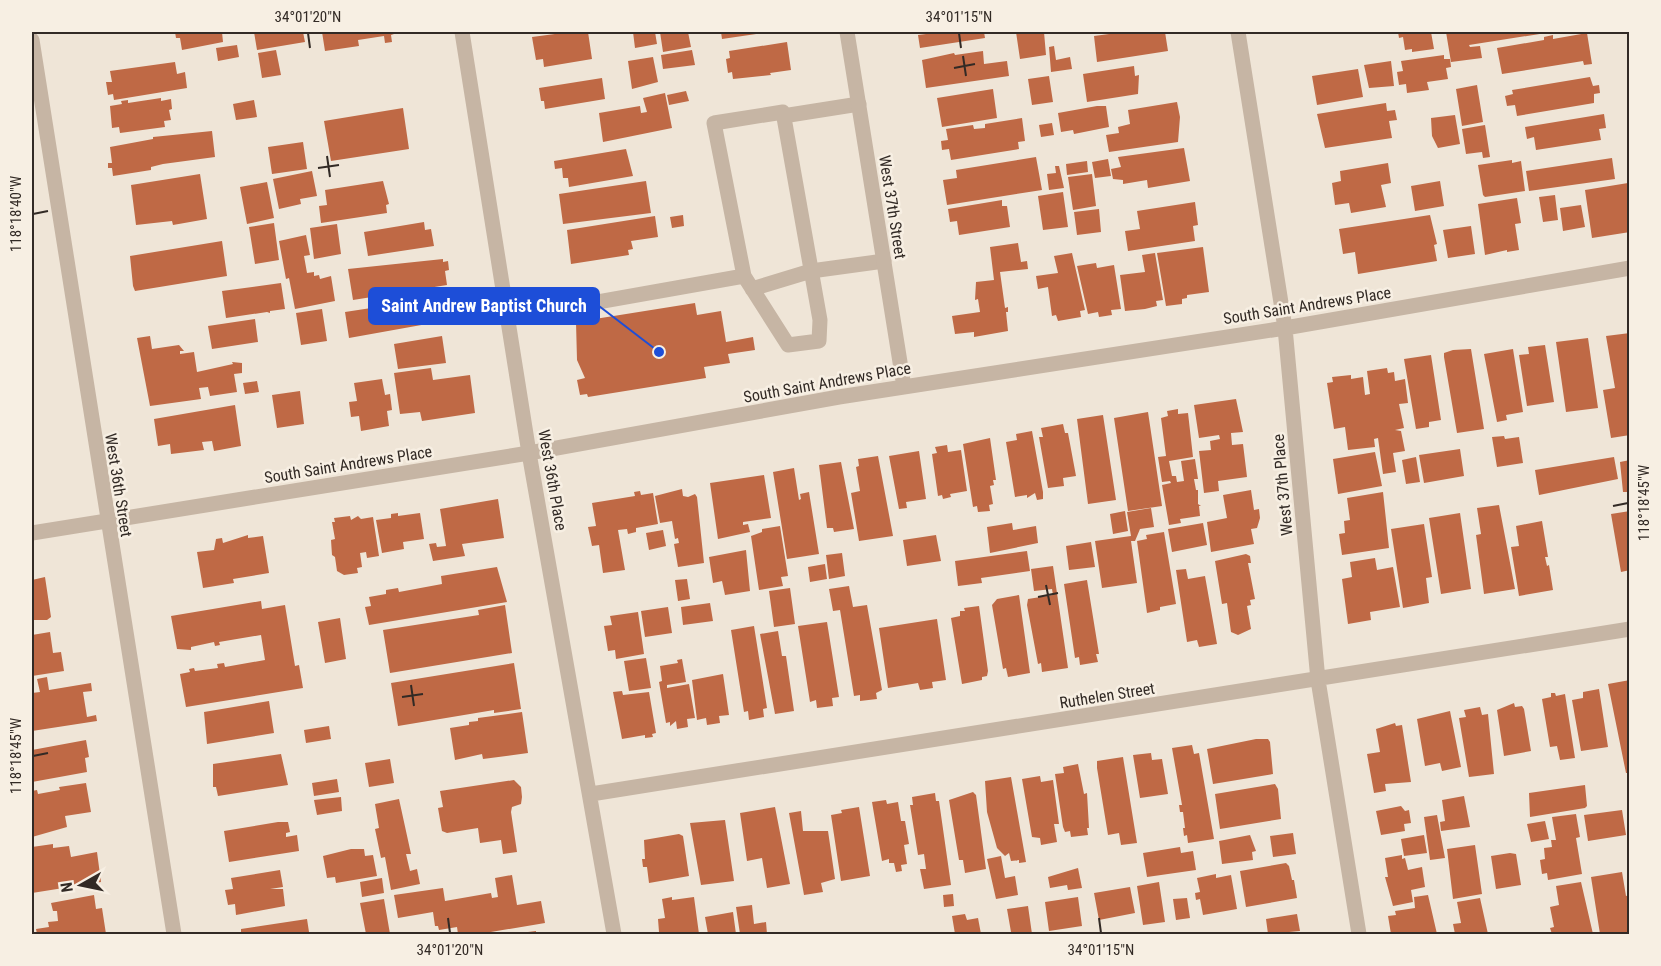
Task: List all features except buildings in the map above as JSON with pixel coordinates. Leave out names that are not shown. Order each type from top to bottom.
[{"type":"street","name":"West 36th Place","points":[[462,32],[529,453],[614,934]]},
{"type":"street","name":"West 37th Street","points":[[847,32],[904,387]]},
{"type":"street","name":"West 37th Place","points":[[1238,32],[1285,328],[1318,680],[1359,934]]},
{"type":"street","name":"West 36th Street","points":[[32,40],[174,934]]},
{"type":"street","points":[[783,116],[859,104]]},
{"type":"street","points":[[783,112],[811,271],[820,320],[819,341],[789,345],[748,283],[714,123],[783,112]]},
{"type":"street","points":[[507,318],[884,261]]},
{"type":"street","name":"South Saint Andrews Place","points":[[32,533],[529,453],[904,387],[1285,328],[1629,268]]},
{"type":"street","name":"Ruthelen Street","points":[[591,794],[1629,629]]},
{"type":"place","name":"Saint Andrew Baptist Church","points":[[659,352]]}]
